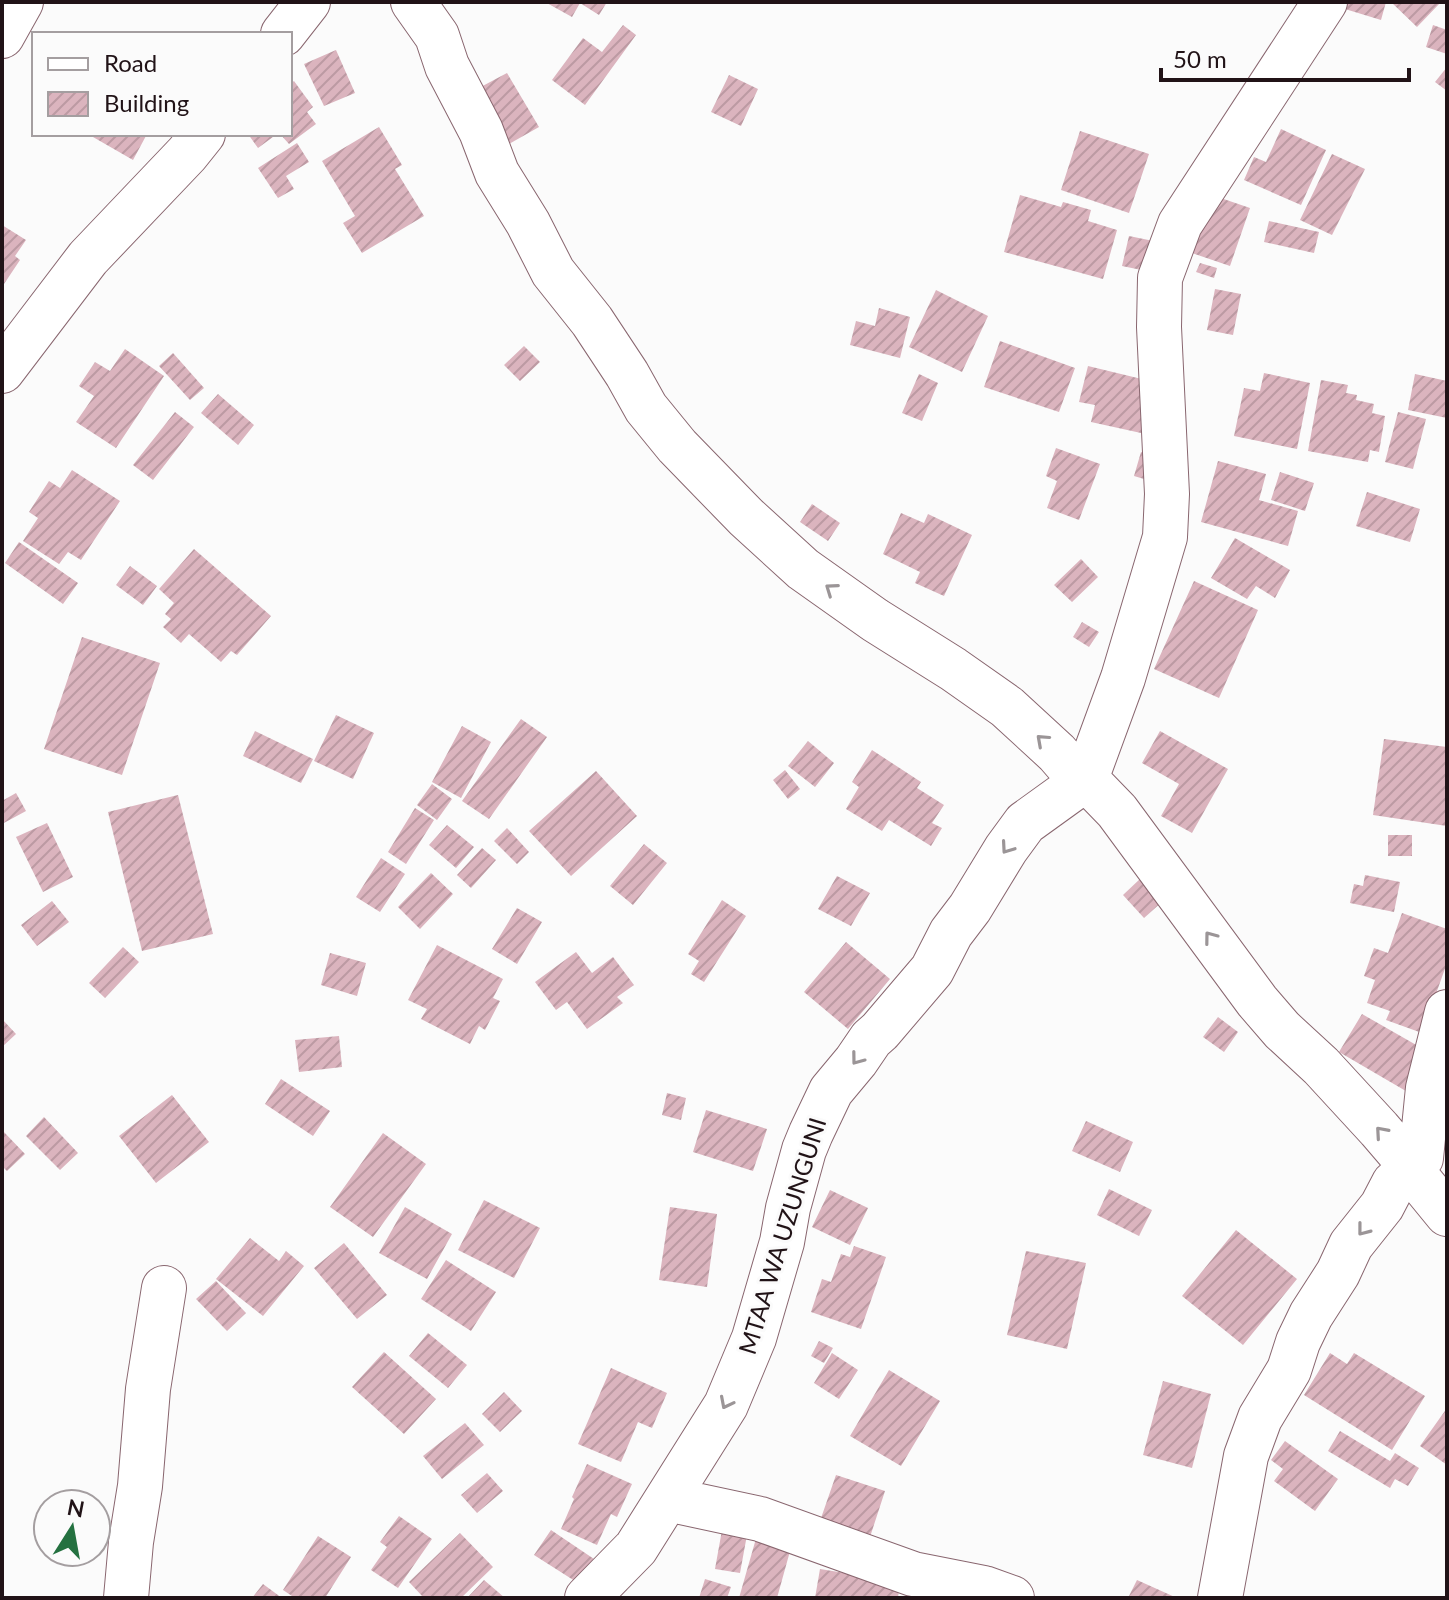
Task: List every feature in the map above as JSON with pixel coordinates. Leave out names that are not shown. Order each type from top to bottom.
[{"type":"street","points":[[2,36],[21,2]]},
{"type":"street","points":[[285,32],[308,2]]},
{"type":"street","points":[[413,2],[437,36],[447,66],[481,131],[497,173],[553,272],[592,321],[646,408],[677,446],[746,517],[803,569],[1007,707],[1070,768],[1086,779],[1117,811],[1257,1001],[1352,1099],[1447,1214]]},
{"type":"street","points":[[1086,779],[1123,678],[1165,537],[1167,494],[1159,327],[1160,278],[1180,224],[1325,2]]},
{"type":"street","points":[[2,371],[88,258],[201,136]]},
{"type":"street","name":"MTAA WA UZUNGUNI","points":[[587,1598],[636,1548],[726,1405],[754,1338],[804,1150],[831,1091],[871,1039],[932,970],[951,933],[1025,823],[1086,779]]},
{"type":"street","points":[[1220,1598],[1246,1456],[1260,1418],[1289,1370],[1311,1315],[1338,1273],[1351,1245],[1382,1206],[1394,1183],[1421,1158],[1428,1088],[1447,1012]]},
{"type":"street","points":[[126,1598],[148,1389],[164,1288]]},
{"type":"street","points":[[667,1499],[760,1519],[913,1574],[990,1595]]},
{"type":"building","points":[[545,2],[607,2],[599,15],[580,3],[572,17]]},
{"type":"building","points":[[1347,2],[1386,2],[1381,20],[1345,9]]},
{"type":"building","points":[[1391,2],[1441,2],[1417,27]]},
{"type":"building","points":[[623,25],[636,35],[585,105],[552,80],[583,38],[602,52]]},
{"type":"building","points":[[1433,25],[1447,30],[1447,54],[1426,47]]},
{"type":"building","points":[[336,50],[355,93],[324,106],[304,64]]},
{"type":"building","points":[[1447,67],[1447,91],[1435,82]]},
{"type":"building","points":[[507,73],[539,127],[509,144],[477,89]]},
{"type":"building","points":[[729,75],[758,89],[741,126],[711,112]]},
{"type":"building","points":[[294,81],[313,107],[307,112],[316,124],[289,144],[282,136],[292,136]]},
{"type":"building","points":[[379,127],[402,165],[395,169],[424,216],[362,253],[343,223],[355,216],[322,161]]},
{"type":"building","points":[[1281,129],[1326,150],[1301,205],[1244,180],[1254,157],[1266,162]]},
{"type":"building","points":[[1080,131],[1149,154],[1129,213],[1061,190]]},
{"type":"building","points":[[93,136],[146,136],[133,160]]},
{"type":"building","points":[[249,136],[274,136],[258,148]]},
{"type":"building","points":[[297,143],[309,162],[286,176],[294,189],[278,198],[258,168]]},
{"type":"building","points":[[1332,154],[1365,169],[1332,235],[1300,220]]},
{"type":"building","points":[[1209,194],[1250,208],[1230,266],[1189,252]]},
{"type":"building","points":[[1020,195],[1061,207],[1063,202],[1091,210],[1088,221],[1117,230],[1103,279],[1004,252]]},
{"type":"building","points":[[1269,221],[1319,232],[1314,253],[1264,242]]},
{"type":"building","points":[[2,225],[26,240],[15,256],[20,260],[2,287]]},
{"type":"building","points":[[1129,236],[1168,244],[1161,274],[1122,266]]},
{"type":"building","points":[[1200,263],[1217,268],[1214,278],[1196,272]]},
{"type":"building","points":[[1215,289],[1241,294],[1233,335],[1207,330]]},
{"type":"building","points":[[936,290],[988,316],[962,372],[909,347]]},
{"type":"building","points":[[879,308],[910,317],[900,358],[850,345],[856,321],[875,326]]},
{"type":"building","points":[[1000,341],[1075,368],[1059,412],[984,387]]},
{"type":"building","points":[[524,346],[540,362],[520,381],[504,365]]},
{"type":"building","points":[[125,349],[164,376],[116,448],[76,422],[94,396],[79,386],[95,362],[110,371]]},
{"type":"building","points":[[173,353],[204,388],[190,400],[159,366]]},
{"type":"building","points":[[1088,366],[1154,382],[1141,433],[1091,422],[1095,405],[1079,402]]},
{"type":"building","points":[[1264,373],[1310,383],[1297,449],[1234,436],[1244,388],[1260,391]]},
{"type":"building","points":[[919,374],[938,383],[922,421],[902,413]]},
{"type":"building","points":[[1415,374],[1447,381],[1447,418],[1408,410]]},
{"type":"building","points":[[1321,380],[1348,385],[1346,393],[1357,395],[1356,400],[1374,404],[1372,413],[1385,416],[1379,452],[1370,450],[1368,462],[1308,451]]},
{"type":"building","points":[[218,394],[254,425],[238,445],[201,413]]},
{"type":"building","points":[[175,412],[194,427],[153,480],[133,465]]},
{"type":"building","points":[[1398,412],[1426,419],[1413,469],[1385,462]]},
{"type":"building","points":[[1056,448],[1100,464],[1079,520],[1047,508],[1057,481],[1046,476]]},
{"type":"building","points":[[1141,452],[1161,457],[1154,482],[1134,476]]},
{"type":"building","points":[[1218,461],[1266,474],[1259,500],[1298,511],[1288,546],[1201,522]]},
{"type":"building","points":[[72,470],[120,501],[81,560],[68,552],[59,564],[23,541],[38,518],[29,512],[49,481],[60,488]]},
{"type":"building","points":[[1280,472],[1314,483],[1305,511],[1271,500]]},
{"type":"building","points":[[1367,492],[1420,509],[1410,542],[1356,526]]},
{"type":"building","points":[[812,504],[840,523],[828,541],[800,522]]},
{"type":"building","points":[[901,513],[924,523],[928,514],[972,535],[944,596],[915,583],[920,572],[883,554]]},
{"type":"building","points":[[1235,538],[1290,570],[1275,598],[1256,586],[1247,599],[1211,578]]},
{"type":"building","points":[[19,542],[78,583],[63,604],[5,563]]},
{"type":"building","points":[[194,549],[271,616],[237,655],[231,651],[221,662],[189,634],[181,643],[163,627],[171,619],[165,614],[174,603],[159,589]]},
{"type":"building","points":[[1081,559],[1098,577],[1072,602],[1054,585]]},
{"type":"building","points":[[130,566],[157,586],[143,605],[116,585]]},
{"type":"building","points":[[1194,581],[1258,610],[1219,698],[1154,669]]},
{"type":"building","points":[[1082,622],[1099,632],[1089,647],[1073,637]]},
{"type":"building","points":[[82,637],[160,663],[122,775],[44,749]]},
{"type":"building","points":[[336,715],[374,733],[353,779],[314,761]]},
{"type":"building","points":[[521,719],[547,737],[489,819],[462,801]]},
{"type":"building","points":[[462,726],[491,742],[461,798],[432,782]]},
{"type":"building","points":[[255,731],[313,759],[301,783],[243,756]]},
{"type":"building","points":[[1160,731],[1228,769],[1192,833],[1161,816],[1179,784],[1142,763]]},
{"type":"building","points":[[1384,739],[1447,747],[1447,826],[1373,815]]},
{"type":"building","points":[[808,741],[834,763],[815,787],[788,766]]},
{"type":"building","points":[[872,750],[921,782],[917,788],[944,805],[932,823],[942,828],[931,846],[889,820],[882,831],[846,809],[859,787],[852,782]]},
{"type":"building","points":[[785,770],[800,789],[788,799],[773,780]]},
{"type":"building","points":[[596,771],[637,816],[571,876],[529,831]]},
{"type":"building","points":[[432,784],[452,799],[437,820],[417,805]]},
{"type":"building","points":[[16,793],[26,811],[2,824],[2,801]]},
{"type":"building","points":[[178,795],[213,934],[142,951],[108,812]]},
{"type":"building","points":[[415,808],[434,820],[406,864],[388,852]]},
{"type":"building","points":[[47,823],[73,877],[43,892],[16,837]]},
{"type":"building","points":[[447,825],[474,847],[456,868],[429,845]]},
{"type":"building","points":[[507,828],[529,852],[517,864],[494,841]]},
{"type":"building","points":[[1388,835],[1412,835],[1412,856],[1388,856]]},
{"type":"building","points":[[644,844],[667,863],[633,905],[610,886]]},
{"type":"building","points":[[482,848],[496,860],[471,888],[457,875]]},
{"type":"building","points":[[381,858],[405,874],[380,912],[356,897]]},
{"type":"building","points":[[431,873],[453,894],[420,929],[398,907]]},
{"type":"building","points":[[1365,875],[1400,882],[1394,912],[1350,903],[1354,884],[1363,886]]},
{"type":"building","points":[[837,876],[870,893],[851,926],[818,909]]},
{"type":"building","points":[[1141,878],[1163,901],[1144,918],[1123,895]]},
{"type":"building","points":[[722,900],[746,916],[704,982],[691,974],[699,961],[688,954]]},
{"type":"building","points":[[52,901],[69,922],[37,946],[21,925]]},
{"type":"building","points":[[517,908],[542,922],[517,964],[492,949]]},
{"type":"building","points":[[1402,913],[1447,929],[1447,963],[1422,1033],[1386,1020],[1390,1011],[1367,1003],[1375,980],[1364,976],[1374,948],[1388,953]]},
{"type":"building","points":[[846,942],[890,979],[848,1029],[804,992]]},
{"type":"building","points":[[437,945],[503,979],[493,998],[500,1001],[485,1030],[479,1026],[470,1044],[421,1019],[427,1009],[408,1000]]},
{"type":"building","points":[[123,947],[139,962],[105,998],[89,983]]},
{"type":"building","points":[[576,952],[592,973],[613,957],[634,985],[617,997],[623,1003],[587,1029],[567,1002],[556,1010],[535,982]]},
{"type":"building","points":[[330,953],[366,963],[357,996],[321,985]]},
{"type":"building","points":[[1362,1014],[1425,1050],[1411,1094],[1339,1052]]},
{"type":"building","points":[[1218,1017],[1238,1032],[1224,1052],[1203,1037]]},
{"type":"building","points":[[2,1019],[16,1034],[2,1047]]},
{"type":"building","points":[[339,1036],[342,1067],[299,1072],[295,1040]]},
{"type":"building","points":[[281,1079],[330,1111],[313,1136],[265,1104]]},
{"type":"building","points":[[667,1093],[686,1098],[681,1120],[662,1115]]},
{"type":"building","points":[[172,1095],[209,1142],[156,1183],[119,1136]]},
{"type":"building","points":[[706,1110],[767,1129],[753,1171],[693,1152]]},
{"type":"building","points":[[44,1117],[78,1153],[60,1170],[26,1136]]},
{"type":"building","points":[[1086,1121],[1133,1142],[1120,1172],[1072,1151]]},
{"type":"building","points":[[2,1130],[25,1154],[7,1171],[2,1166]]},
{"type":"building","points":[[383,1133],[426,1164],[373,1237],[330,1207]]},
{"type":"building","points":[[1109,1189],[1152,1210],[1139,1236],[1097,1215]]},
{"type":"building","points":[[830,1190],[868,1208],[850,1245],[812,1227]]},
{"type":"building","points":[[484,1200],[540,1228],[514,1278],[458,1250]]},
{"type":"building","points":[[405,1207],[452,1234],[427,1279],[379,1253]]},
{"type":"building","points":[[670,1207],[717,1214],[707,1287],[659,1280]]},
{"type":"building","points":[[1236,1230],[1297,1279],[1243,1345],[1182,1296]]},
{"type":"building","points":[[250,1238],[279,1261],[286,1251],[304,1266],[263,1316],[216,1279]]},
{"type":"building","points":[[344,1243],[387,1295],[357,1319],[314,1268]]},
{"type":"building","points":[[854,1246],[886,1257],[861,1329],[811,1312],[822,1279],[831,1282],[841,1254],[850,1257]]},
{"type":"building","points":[[1026,1251],[1086,1263],[1067,1349],[1007,1335]]},
{"type":"building","points":[[446,1260],[496,1292],[471,1331],[421,1299]]},
{"type":"building","points":[[216,1281],[246,1313],[227,1331],[196,1299]]},
{"type":"building","points":[[428,1333],[467,1365],[448,1388],[409,1356]]},
{"type":"building","points":[[819,1341],[833,1348],[824,1363],[811,1356]]},
{"type":"building","points":[[384,1352],[436,1399],[404,1434],[352,1387]]},
{"type":"building","points":[[832,1353],[858,1370],[839,1399],[814,1383]]},
{"type":"building","points":[[1330,1353],[1347,1364],[1354,1353],[1425,1396],[1392,1450],[1304,1395]]},
{"type":"building","points":[[611,1368],[667,1393],[652,1428],[638,1422],[621,1462],[578,1444]]},
{"type":"building","points":[[889,1370],[940,1401],[901,1466],[850,1436]]},
{"type":"building","points":[[1163,1381],[1211,1394],[1192,1468],[1143,1455]]},
{"type":"building","points":[[504,1392],[522,1411],[500,1432],[482,1414]]},
{"type":"building","points":[[1447,1408],[1447,1465],[1420,1446]]},
{"type":"building","points":[[465,1423],[484,1445],[442,1479],[423,1456]]},
{"type":"building","points":[[1340,1431],[1390,1461],[1395,1453],[1419,1468],[1408,1486],[1395,1479],[1390,1488],[1328,1451]]},
{"type":"building","points":[[1285,1441],[1338,1479],[1315,1511],[1274,1481],[1283,1469],[1271,1460]]},
{"type":"building","points":[[587,1464],[632,1484],[617,1517],[611,1514],[597,1545],[561,1529]]},
{"type":"building","points":[[487,1473],[503,1491],[477,1513],[461,1495]]},
{"type":"building","points":[[836,1475],[885,1491],[870,1537],[820,1521]]},
{"type":"building","points":[[399,1516],[432,1539],[398,1588],[371,1570],[387,1547],[380,1542]]},
{"type":"building","points":[[724,1519],[749,1524],[740,1573],[715,1569]]},
{"type":"building","points":[[551,1530],[594,1559],[578,1583],[534,1555]]},
{"type":"building","points":[[460,1533],[493,1567],[461,1598],[424,1598],[409,1582]]},
{"type":"building","points":[[757,1535],[792,1544],[777,1598],[739,1598]]},
{"type":"building","points":[[318,1536],[351,1557],[325,1598],[295,1598],[283,1590]]},
{"type":"building","points":[[820,1569],[900,1582],[898,1598],[815,1598]]},
{"type":"building","points":[[705,1579],[731,1587],[727,1598],[699,1598]]},
{"type":"building","points":[[484,1580],[505,1598],[467,1598]]},
{"type":"building","points":[[1137,1580],[1177,1598],[1128,1598]]},
{"type":"building","points":[[263,1584],[282,1598],[252,1598]]}]
